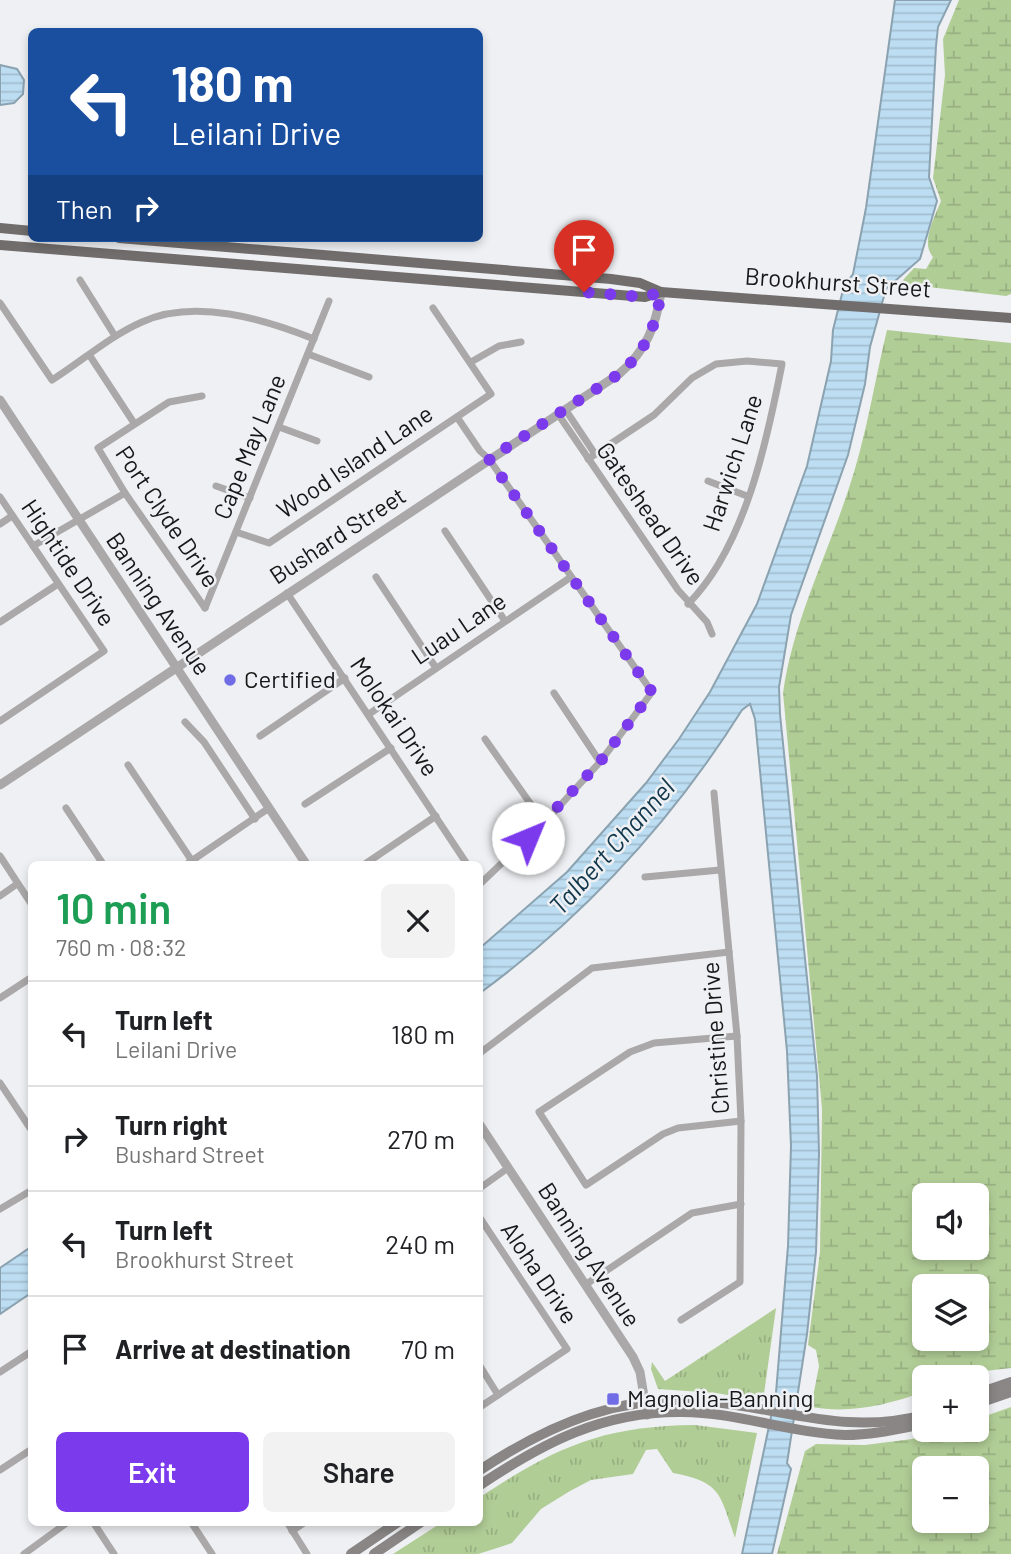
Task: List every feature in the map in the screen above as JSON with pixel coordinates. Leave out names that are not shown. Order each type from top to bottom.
[{"type":"main road","points":[[0,228],[28,231]]},
{"type":"main road","name":"Brookhurst Street","points":[[169,242],[611,279],[640,283],[661,292],[1011,318]]},
{"type":"main road","name":"Brookhurst Street","points":[[0,245],[645,297],[661,292]]},
{"type":"main road","points":[[306,268],[308,253]]},
{"type":"main road","points":[[989,1390],[1011,1382]]},
{"type":"main road","points":[[989,1400],[1011,1392]]},
{"type":"main road","points":[[483,1468],[534,1435],[559,1423],[645,1401],[716,1402],[806,1430],[865,1434],[912,1426]]},
{"type":"main road","points":[[483,1483],[567,1433],[647,1415],[680,1412],[808,1418],[845,1424],[886,1423],[912,1418]]},
{"type":"main road","points":[[351,1554],[392,1526]]},
{"type":"main road","points":[[374,1554],[415,1526]]},
{"type":"street","points":[[80,280],[115,336]]},
{"type":"street","name":"Bushard Street","points":[[0,785],[619,374],[641,352],[654,324],[661,292]]},
{"type":"street","name":"Cape May Lane","points":[[205,608],[329,301]]},
{"type":"street","points":[[0,303],[52,380],[115,336],[145,320],[179,314],[209,313],[266,320],[314,339]]},
{"type":"street","points":[[433,308],[471,362],[499,346],[521,342]]},
{"type":"street","points":[[308,355],[369,377]]},
{"type":"street","points":[[90,356],[134,423],[169,402],[202,396]]},
{"type":"street","name":"Harwich Lane","points":[[592,456],[654,415],[692,379],[716,364],[747,361],[782,364],[762,448],[747,496],[717,569],[688,604]]},
{"type":"street","name":"Wood Island Lane","points":[[236,532],[269,543],[491,394],[471,362]]},
{"type":"street","name":"Banning Avenue","points":[[0,400],[304,861]]},
{"type":"street","name":"Gateshead Drive","points":[[561,412],[688,604],[707,622],[712,634]]},
{"type":"street","points":[[457,417],[652,692],[600,762],[544,823],[483,881]]},
{"type":"street","name":"Port Clyde Drive","points":[[134,423],[98,448],[125,493],[205,608]]},
{"type":"street","points":[[279,427],[317,441]]},
{"type":"street","points":[[708,481],[747,496]]},
{"type":"street","points":[[216,486],[250,498]]},
{"type":"street","points":[[33,546],[125,493]]},
{"type":"street","name":"Hightide Drive","points":[[0,497],[104,652],[0,721]]},
{"type":"street","points":[[0,524],[12,516]]},
{"type":"street","points":[[445,531],[505,621]]},
{"type":"street","points":[[376,577],[436,668]]},
{"type":"street","name":"Luau Lane","points":[[369,714],[571,577]]},
{"type":"street","points":[[0,622],[58,584]]},
{"type":"street","name":"Molokai Drive","points":[[287,593],[465,861]]},
{"type":"street","points":[[260,736],[345,678]]},
{"type":"street","points":[[554,693],[600,762]]},
{"type":"street","points":[[185,722],[204,742],[255,819]]},
{"type":"street","points":[[485,739],[544,823]]},
{"type":"street","points":[[305,804],[391,748]]},
{"type":"street","points":[[128,765],[188,861]]},
{"type":"street","name":"Christine Drive","points":[[681,1320],[740,1282],[741,1121],[737,1036],[714,793]]},
{"type":"street","points":[[66,808],[101,861]]},
{"type":"street","points":[[192,861],[269,808]]},
{"type":"street","points":[[369,861],[436,816]]},
{"type":"street","points":[[0,856],[28,899]]},
{"type":"street","points":[[645,877],[720,870]]},
{"type":"street","points":[[0,896],[17,884]]},
{"type":"street","points":[[483,1051],[592,968],[729,952]]},
{"type":"street","points":[[0,998],[28,980]]},
{"type":"street","points":[[737,1036],[654,1043],[630,1052],[539,1112],[586,1185],[663,1134],[678,1128],[741,1121]]},
{"type":"street","points":[[0,1083],[28,1125]]},
{"type":"street","name":"Banning Avenue","points":[[483,1130],[633,1357],[647,1415]]},
{"type":"street","points":[[483,1186],[508,1168]]},
{"type":"street","points":[[0,1209],[28,1192]]},
{"type":"street","points":[[585,1284],[692,1213],[741,1204]]},
{"type":"street","name":"Aloha Drive","points":[[483,1223],[567,1349],[498,1395]]},
{"type":"street","points":[[0,1372],[28,1354]]},
{"type":"street","points":[[483,1371],[498,1395],[483,1405]]},
{"type":"street","points":[[0,1470],[28,1452]]},
{"type":"street","points":[[24,1554],[62,1526]]},
{"type":"street","points":[[96,1526],[114,1554]]},
{"type":"street","points":[[194,1526],[212,1554]]},
{"type":"street","points":[[289,1526],[307,1554]]},
{"type":"street","points":[[292,1531],[299,1526]]},
{"type":"green space","points":[[959,0],[1011,0],[1011,294],[1006,296],[903,284],[903,280],[914,268],[926,269],[933,257],[929,251],[928,237],[941,201],[933,178],[945,75],[943,39]]},
{"type":"green space","points":[[887,330],[1011,343],[1011,1368],[989,1371],[989,1365],[912,1365],[912,1396],[868,1407],[826,1409],[811,1407],[819,1366],[816,1350],[808,1345],[820,1252],[822,1109],[783,693],[794,641],[839,516],[865,431]]},
{"type":"green space","points":[[776,1308],[763,1401],[716,1393],[658,1389],[651,1369],[652,1362],[665,1381]]},
{"type":"green space","points":[[1011,1407],[1011,1554],[777,1554],[805,1451],[816,1444],[865,1445],[912,1439],[912,1442],[989,1442],[989,1415]]},
{"type":"green space","points":[[695,1425],[757,1433],[735,1538],[717,1493],[701,1481],[673,1473],[657,1449],[646,1450],[633,1474],[591,1480],[541,1509],[512,1543],[478,1554],[393,1554],[436,1526],[483,1526],[483,1495],[557,1453],[606,1435],[662,1426]]},
{"type":"water","name":"Talbert Channel","points":[[895,0],[951,0],[938,27],[936,46],[929,177],[937,201],[920,259],[886,289],[870,347],[865,384],[848,455],[791,615],[779,687],[817,1076],[819,1153],[816,1252],[807,1334],[787,1463],[791,1469],[772,1554],[742,1554],[776,1393],[788,1246],[791,1146],[787,1051],[755,719],[750,704],[742,710],[686,790],[624,864],[555,932],[483,991],[483,945],[567,872],[646,783],[710,692],[757,604],[807,466],[831,361],[833,330],[844,286],[853,274],[866,208]]},
{"type":"water","points":[[0,65],[17,69],[24,80],[23,94],[14,103],[0,105]]},
{"type":"water","points":[[28,1249],[28,1295],[0,1314],[0,1268]]},
{"type":"place","name":"Certified","points":[[230,680]]},
{"type":"place","name":"Magnolia-Banning","points":[[613,1399]]},
{"type":"route","points":[[528,838],[600,762],[652,692],[489,459],[619,374],[631,364],[649,338],[658,314],[661,292],[645,297],[584,292]]}]
